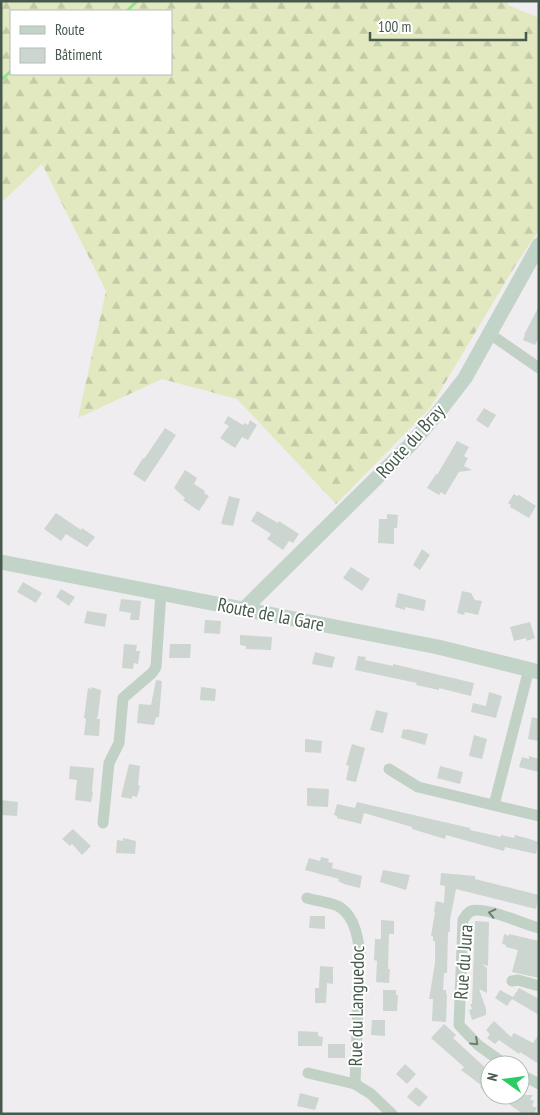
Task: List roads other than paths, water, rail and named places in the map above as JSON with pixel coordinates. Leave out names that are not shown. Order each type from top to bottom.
[{"type":"street","name":"Route du Bray","points":[[246,608],[412,443],[465,378],[539,245]]},
{"type":"street","points":[[490,334],[539,368]]},
{"type":"street","name":"Route de la Gare","points":[[1,562],[246,608],[438,647],[534,670]]},
{"type":"street","points":[[103,823],[109,763],[119,743],[122,698],[152,673],[156,667],[161,592]]},
{"type":"street","points":[[494,805],[534,670]]},
{"type":"street","points":[[389,769],[418,787],[539,816]]},
{"type":"street","name":"Rue du Languedoc","points":[[307,898],[340,907],[349,916],[358,940],[360,954],[355,1084]]},
{"type":"street","name":"Rue du Jura","points":[[492,1055],[478,1045],[459,1025],[463,920],[472,911],[483,911],[539,928]]},
{"type":"street","points":[[512,980],[539,986]]},
{"type":"street","points":[[308,1073],[355,1084],[370,1094],[392,1114]]},
{"type":"waterway","points":[[128,10],[137,1]]},
{"type":"waterway","points":[[1,80],[10,72]]}]
